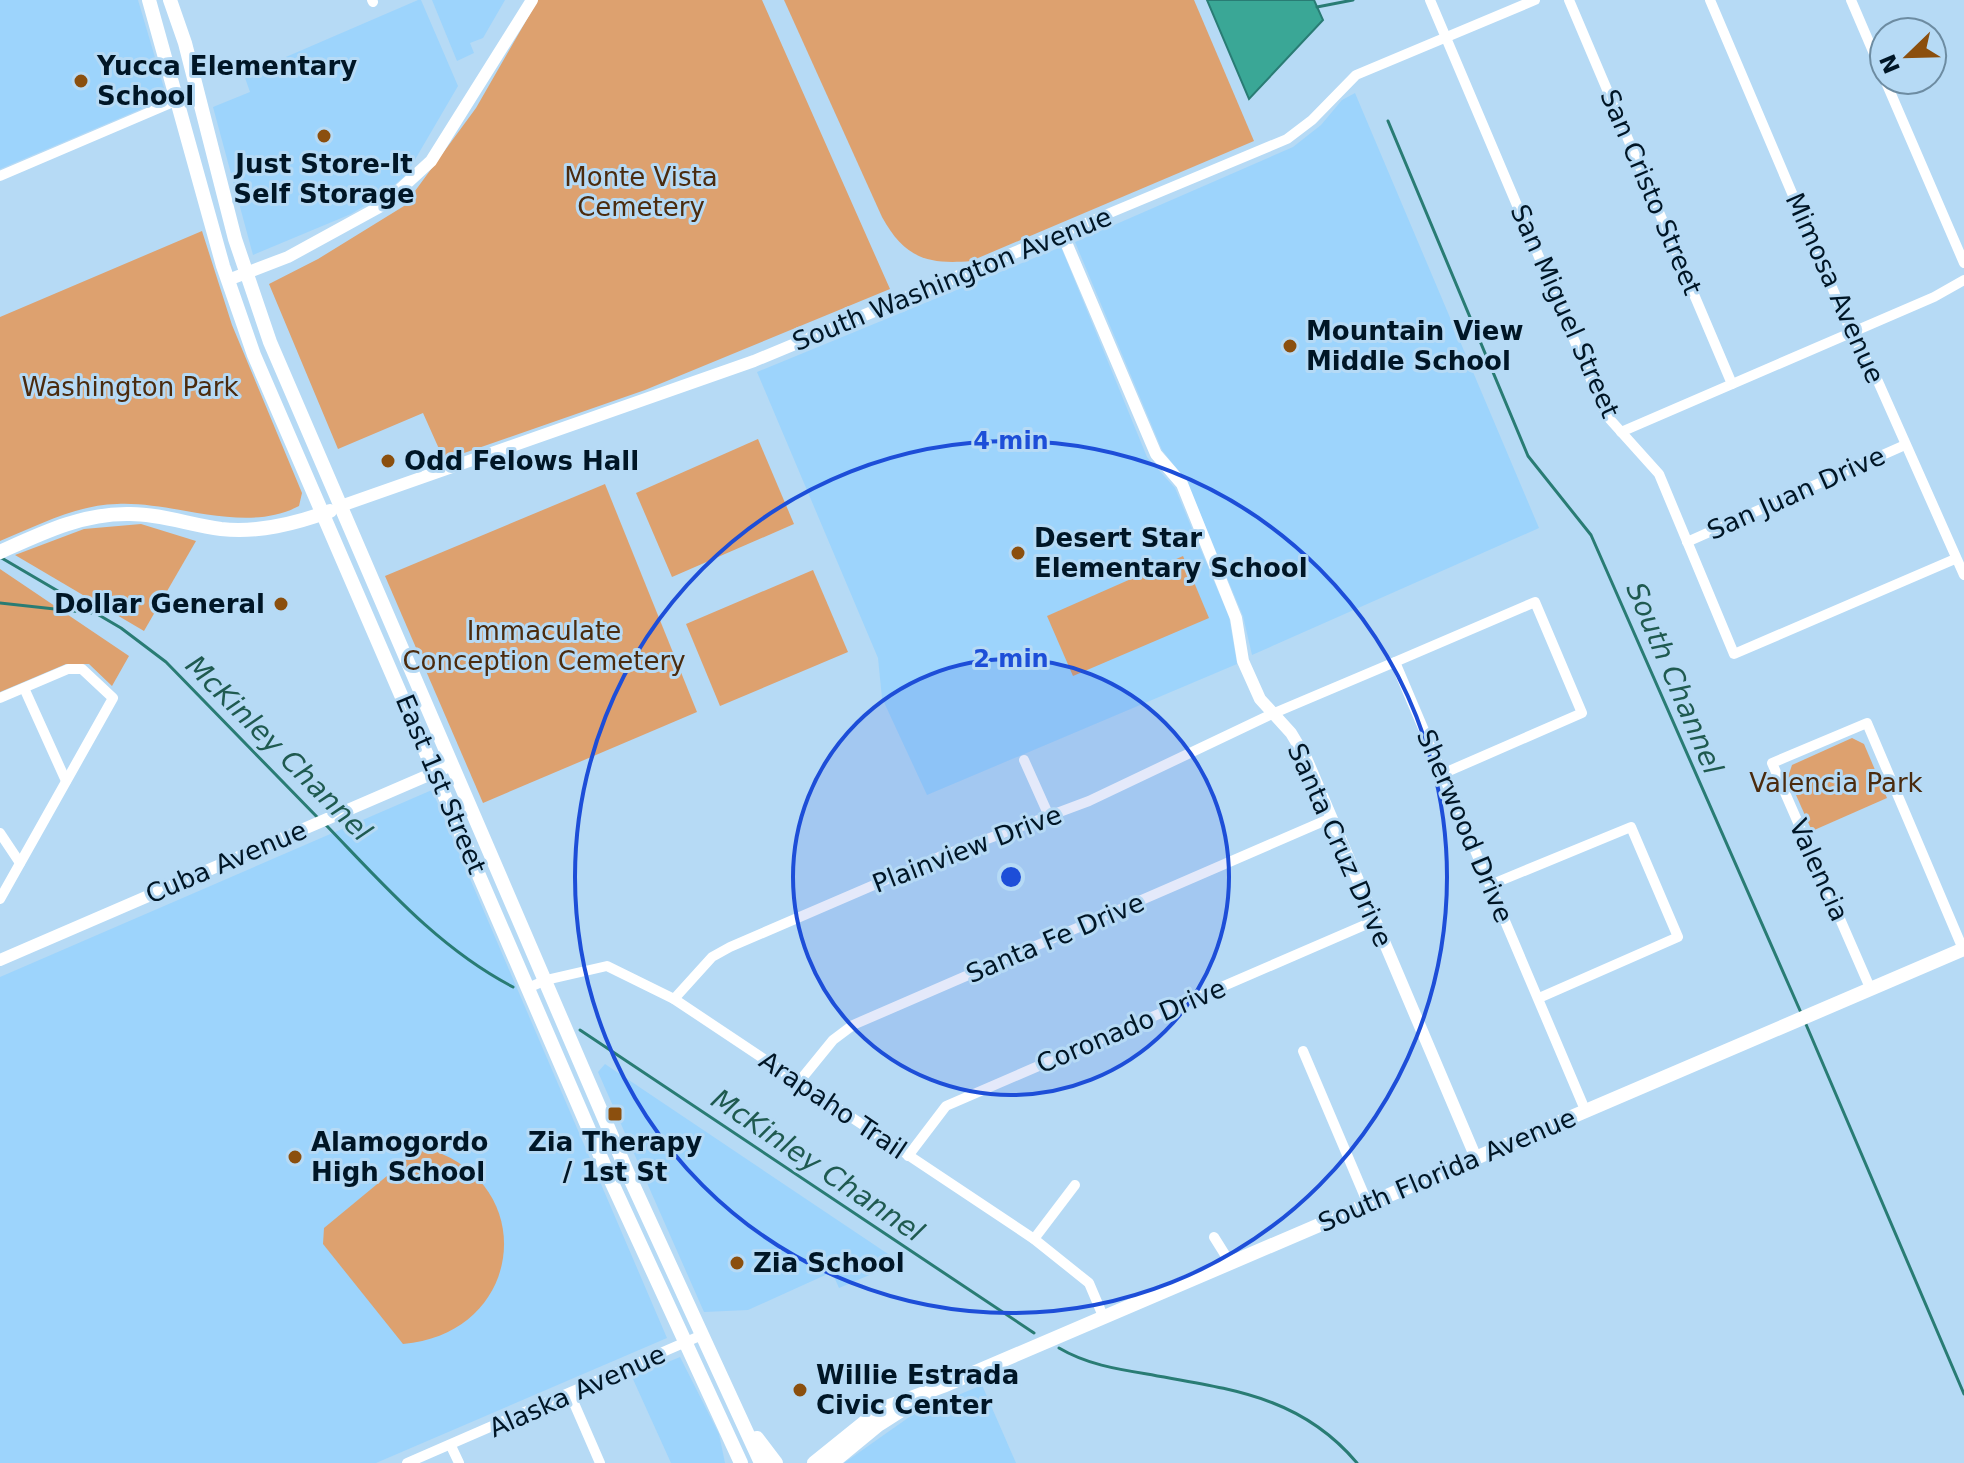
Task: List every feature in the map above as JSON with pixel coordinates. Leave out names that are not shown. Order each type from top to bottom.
[{"type":"main road","name":"East 1st Street","points":[[149,0],[228,280],[254,355],[528,988],[741,1463]]},
{"type":"main road","name":"East 1st Street","points":[[170,0],[246,275],[270,342],[546,980],[761,1463]]},
{"type":"main road","points":[[5,549],[79,519],[104,515],[161,516],[221,529],[251,530],[279,527],[341,506]]},
{"type":"main road","name":"South Florida Avenue","points":[[814,1463],[864,1420],[903,1398],[930,1390],[1964,949]]},
{"type":"main road","name":"South Florida Avenue","points":[[832,1463],[878,1425],[908,1409],[930,1390]]},
{"type":"main road","points":[[741,1417],[776,1463]]},
{"type":"main road","points":[[801,1463],[864,1420]]},
{"type":"street","points":[[228,280],[288,257],[383,205],[431,161],[532,0]]},
{"type":"street","name":"San Miguel Street","points":[[1430,0],[1606,415],[1659,474],[1734,654],[1955,559]]},
{"type":"street","name":"South Washington Avenue","points":[[341,506],[754,361],[1287,139],[1312,120],[1356,75],[1535,0]]},
{"type":"street","name":"San Cristo Street","points":[[1569,0],[1732,384]]},
{"type":"street","name":"Mimosa Avenue","points":[[1710,0],[1851,332],[1964,575]]},
{"type":"street","points":[[1851,0],[1868,39]]},
{"type":"street","points":[[0,176],[178,100],[197,96]]},
{"type":"street","points":[[1893,96],[1964,263]]},
{"type":"street","name":"Santa Cruz Drive","points":[[1062,233],[1156,454],[1182,484],[1236,618],[1243,661],[1260,699],[1306,758],[1476,1158]]},
{"type":"street","points":[[1621,432],[1964,280]]},
{"type":"street","name":"San Juan Drive","points":[[1687,542],[1905,445]]},
{"type":"street","points":[[1272,714],[1535,602],[1582,713],[1442,774]]},
{"type":"street","name":"Sherwood Drive","points":[[1395,662],[1586,1112]]},
{"type":"street","points":[[0,698],[68,669],[82,669],[113,698],[0,899]]},
{"type":"street","points":[[24,688],[66,781]]},
{"type":"street","name":"Plainview Drive","points":[[674,999],[712,957],[730,947],[939,857],[1089,801],[1272,714]]},
{"type":"street","name":"Valencia","points":[[1871,990],[1772,763],[1867,723],[1964,949]]},
{"type":"street","points":[[1024,760],[1049,816]]},
{"type":"street","name":"Cuba Avenue","points":[[0,960],[452,765]]},
{"type":"street","name":"Santa Fe Drive","points":[[798,1083],[833,1040],[853,1025],[1331,818]]},
{"type":"street","points":[[1490,885],[1631,827],[1678,937],[1539,998]]},
{"type":"street","points":[[0,833],[20,863]]},
{"type":"street","points":[[483,882],[501,876]]},
{"type":"street","name":"Coronado Drive","points":[[908,1156],[946,1106],[1374,921]]},
{"type":"street","name":"Arapaho Trail","points":[[528,988],[546,980],[607,966],[674,999],[1034,1239],[1089,1283],[1103,1316]]},
{"type":"street","points":[[1303,1051],[1368,1204]]},
{"type":"street","points":[[1034,1239],[1075,1185]]},
{"type":"street","points":[[1214,1237],[1229,1261]]},
{"type":"street","name":"Alaska Avenue","points":[[407,1463],[702,1335]]},
{"type":"street","points":[[570,1394],[600,1463]]},
{"type":"street","points":[[451,1446],[459,1463]]},
{"type":"shaded area","name":"Yucca Elementary School","points":[[0,0],[138,0],[167,98],[0,169]]},
{"type":"shaded area","name":"Just Store-It Self Storage","points":[[421,0],[458,86],[406,175],[381,196],[351,214],[253,255],[213,107],[250,92],[244,75]]},
{"type":"shaded area","points":[[432,0],[505,0],[483,38],[470,43],[474,53],[457,61]]},
{"type":"shaded area","points":[[1207,0],[1314,0],[1323,20],[1249,99]]},
{"type":"shaded area","name":"Mountain View Middle School","points":[[1355,93],[1539,528],[1252,655],[1243,616],[1187,482],[1162,450],[1075,242],[1293,147],[1321,125],[1342,100]]},
{"type":"shaded area","name":"Desert Star Elementary School","points":[[1061,247],[1147,457],[1175,488],[1229,617],[1237,664],[927,795],[882,698],[878,658],[757,372]]},
{"type":"shaded area","name":"Alamogordo High School","points":[[432,790],[667,1338],[376,1463],[0,1463],[0,977]]},
{"type":"shaded area","points":[[605,1064],[900,1262],[839,1288],[832,1272],[748,1310],[704,1312],[598,1072]]},
{"type":"shaded area","points":[[680,1357],[719,1434],[725,1463],[671,1463],[632,1377]]},
{"type":"shaded area","points":[[982,1385],[1016,1463],[844,1463],[915,1413]]},
{"type":"green space","name":"Monte Vista Cemetery","points":[[538,0],[762,0],[890,289],[645,390],[444,460],[423,413],[338,449],[269,284],[318,259],[404,206],[476,108]]},
{"type":"green space","points":[[784,0],[1194,0],[1254,141],[971,261],[941,261],[918,256],[899,241],[882,217]]},
{"type":"green space","name":"Washington Park","points":[[202,231],[232,325],[302,493],[299,506],[256,518],[209,515],[139,504],[101,505],[57,517],[0,541],[0,317]]},
{"type":"green space","points":[[758,439],[794,524],[672,577],[636,493]]},
{"type":"green space","name":"Immaculate Conception Cemetery","points":[[605,484],[697,712],[483,803],[385,576]]},
{"type":"green space","points":[[141,524],[196,541],[144,631],[15,555],[84,529]]},
{"type":"green space","points":[[1183,556],[1209,618],[1073,676],[1047,616]]},
{"type":"green space","points":[[0,569],[129,656],[112,686],[89,664],[66,664],[0,692]]},
{"type":"green space","points":[[813,570],[848,652],[720,706],[686,624]]},
{"type":"green space","name":"Valencia Park","points":[[1852,738],[1864,744],[1887,798],[1812,831],[1788,777],[1792,765]]},
{"type":"green space","points":[[422,1147],[460,1164],[487,1189],[501,1220],[504,1253],[495,1285],[475,1313],[444,1334],[403,1344],[323,1244],[324,1228]]},
{"type":"waterway","points":[[1317,7],[1353,0]]},
{"type":"waterway","name":"South Channel","points":[[1388,121],[1528,456],[1591,535],[1802,1015]]},
{"type":"waterway","name":"McKinley Channel","points":[[0,557],[121,628],[166,662],[319,819]]},
{"type":"waterway","points":[[0,603],[91,613]]},
{"type":"waterway","name":"McKinley Channel","points":[[325,824],[390,892],[436,934],[460,954],[513,987]]},
{"type":"waterway","name":"South Channel","points":[[1805,1022],[1964,1394]]},
{"type":"waterway","name":"McKinley Channel","points":[[580,1030],[1034,1333]]},
{"type":"waterway","name":"McKinley Channel","points":[[1059,1348],[1102,1365],[1234,1391],[1287,1409],[1335,1440],[1357,1463]]},
{"type":"place","name":"Yucca Elementary School","points":[[81,81]]},
{"type":"place","name":"Just Store-It Self Storage","points":[[324,136]]},
{"type":"place","name":"Mountain View Middle School","points":[[1290,346]]},
{"type":"place","name":"Odd Felows Hall","points":[[388,461]]},
{"type":"place","name":"Desert Star Elementary School","points":[[1018,553]]},
{"type":"place","name":"Dollar General","points":[[281,604]]},
{"type":"place","name":"Zia Therapy / 1st St","points":[[615,1114]]},
{"type":"place","name":"Alamogordo High School","points":[[295,1157]]},
{"type":"place","name":"Zia School","points":[[737,1263]]},
{"type":"place","name":"Willie Estrada Civic Center","points":[[800,1390]]}]
